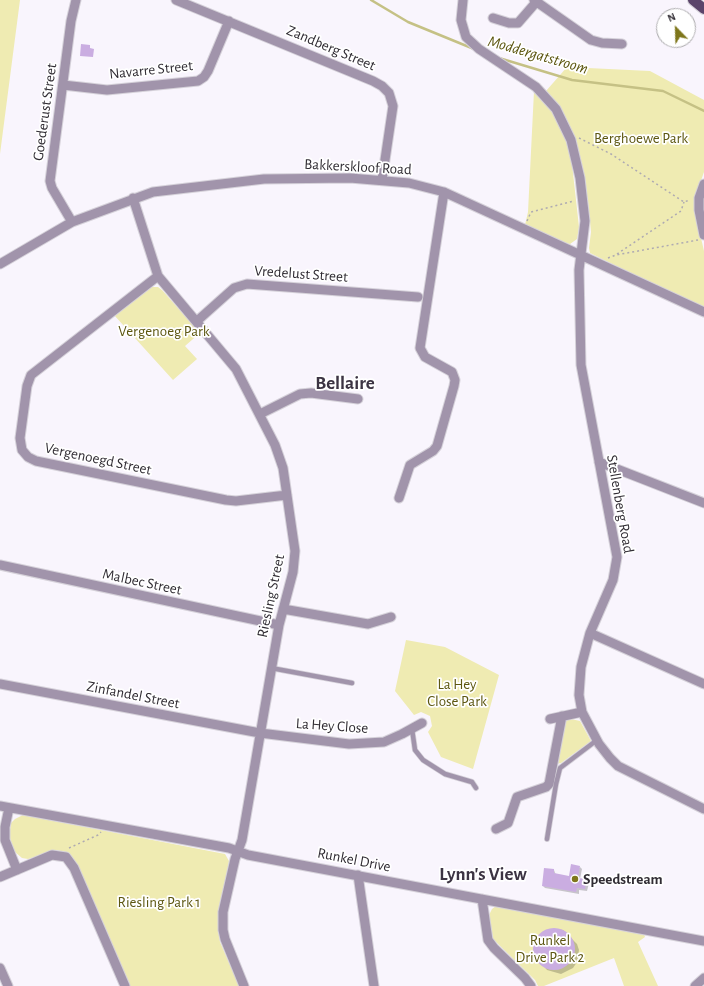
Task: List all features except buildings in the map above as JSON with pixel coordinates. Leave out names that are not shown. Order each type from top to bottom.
[{"type":"main road","points":[[693,0],[704,9]]},
{"type":"street","name":"Goederust Street","points":[[72,222],[52,188],[50,181],[76,0]]},
{"type":"street","name":"Zandberg Street","points":[[176,0],[373,81],[389,93],[394,106],[382,180]]},
{"type":"street","name":"Stellenberg Road","points":[[463,0],[461,20],[463,29],[472,43],[520,76],[546,97],[556,109],[571,140],[577,163],[585,221],[579,270],[581,365],[616,557],[613,580],[590,634],[581,667],[579,695],[582,712],[597,740],[618,766],[704,809]]},
{"type":"street","points":[[493,18],[509,23],[518,23],[536,1],[590,40],[602,43],[622,44]]},
{"type":"street","name":"Navarre Street","points":[[63,85],[108,90],[198,80],[204,77],[208,71],[229,21]]},
{"type":"street","name":"Bakkerskloof Road","points":[[0,264],[72,222],[153,192],[264,179],[318,177],[382,180],[426,186],[444,192],[704,312]]},
{"type":"street","points":[[704,184],[700,198],[701,222],[704,235]]},
{"type":"street","points":[[398,498],[410,465],[433,451],[437,446],[455,380],[452,372],[425,357],[420,348],[444,192]]},
{"type":"street","name":"Riesling Street","points":[[134,198],[158,276],[236,369],[260,414],[280,458],[287,495],[295,561],[278,625],[242,840],[238,851],[222,922],[225,939],[244,986]]},
{"type":"street","name":"Vergenoegd Street","points":[[158,276],[31,375],[27,386],[20,438],[22,450],[28,457],[36,461],[226,500],[236,501],[287,495]]},
{"type":"street","name":"Vredelust Street","points":[[197,321],[234,288],[247,284],[418,297]]},
{"type":"street","points":[[260,414],[300,394],[315,393],[358,399]]},
{"type":"street","points":[[599,462],[704,503]]},
{"type":"street","name":"Malbec Street","points":[[0,565],[278,625]]},
{"type":"street","points":[[283,609],[368,624],[391,617]]},
{"type":"street","points":[[590,634],[704,684]]},
{"type":"street","name":"Zinfandel Street","points":[[0,684],[260,733]]},
{"type":"street","points":[[550,719],[582,712]]},
{"type":"street","points":[[496,829],[508,823],[517,797],[546,787],[549,784],[562,716]]},
{"type":"street","name":"La Hey Close","points":[[260,733],[326,742],[364,744],[392,739],[422,722]]},
{"type":"street","points":[[4,807],[5,840],[17,870]]},
{"type":"street","name":"Runkel Drive","points":[[4,807],[238,851],[248,855],[704,941]]},
{"type":"street","points":[[0,877],[57,855],[70,860],[125,986]]},
{"type":"street","points":[[358,875],[374,986]]},
{"type":"street","points":[[482,899],[488,940],[531,986]]},
{"type":"street","points":[[0,968],[8,986]]},
{"type":"street","points":[[695,986],[704,978]]},
{"type":"lane","points":[[271,668],[352,683]]},
{"type":"lane","points":[[412,728],[415,750],[423,760],[445,774],[472,782],[476,788]]},
{"type":"lane","points":[[547,839],[560,768],[597,740]]},
{"type":"path","points":[[571,140],[580,137],[611,154],[684,202],[700,198]]},
{"type":"path","points":[[523,228],[531,212],[582,199]]},
{"type":"path","points":[[599,263],[616,255],[681,211],[684,202]]},
{"type":"path","points":[[616,255],[704,239]]},
{"type":"path","points":[[57,855],[98,835],[107,826]]},
{"type":"green space","points":[[0,0],[20,0],[0,154]]},
{"type":"green space","name":"Berghoewe Park","points":[[567,67],[650,71],[704,100],[704,172],[698,189],[694,208],[704,251],[704,309],[590,253],[589,248],[591,232],[588,201],[573,134],[562,110],[546,91]]},
{"type":"green space","name":"Berghoewe Park","points":[[534,91],[553,112],[563,128],[571,155],[579,227],[577,239],[570,244],[525,225],[528,212]]},
{"type":"green space","name":"Vergenoeg Park","points":[[151,287],[158,287],[162,290],[200,333],[185,346],[197,359],[173,380],[114,315]]},
{"type":"green space","name":"La Hey Close Park","points":[[406,640],[445,647],[499,675],[473,769],[441,757],[428,732],[432,726],[430,716],[421,712],[414,715],[395,691]]},
{"type":"green space","points":[[571,719],[580,721],[591,741],[561,763],[555,764],[565,721]]},
{"type":"green space","name":"Riesling Park 1","points":[[23,815],[225,854],[229,861],[218,921],[218,929],[220,942],[239,986],[130,986],[73,858],[65,852],[57,850],[28,859],[22,858],[15,852],[9,836],[11,823]]},
{"type":"green space","name":"Runkel Drive Park 2","points":[[496,906],[644,934],[645,937],[638,942],[658,986],[624,986],[614,958],[544,986],[538,986],[535,980],[493,939],[489,915],[492,909]]},
{"type":"waterway","name":"Moddergatstroom","points":[[371,0],[408,22],[474,49]]},
{"type":"waterway","name":"Moddergatstroom","points":[[499,58],[572,80],[663,91],[704,111]]},
{"type":"place","name":"Speedstream","points":[[575,879]]},
{"type":"district","name":"Bellaire","points":[[345,383]]},
{"type":"district","name":"Lynn's View","points":[[483,874]]}]
